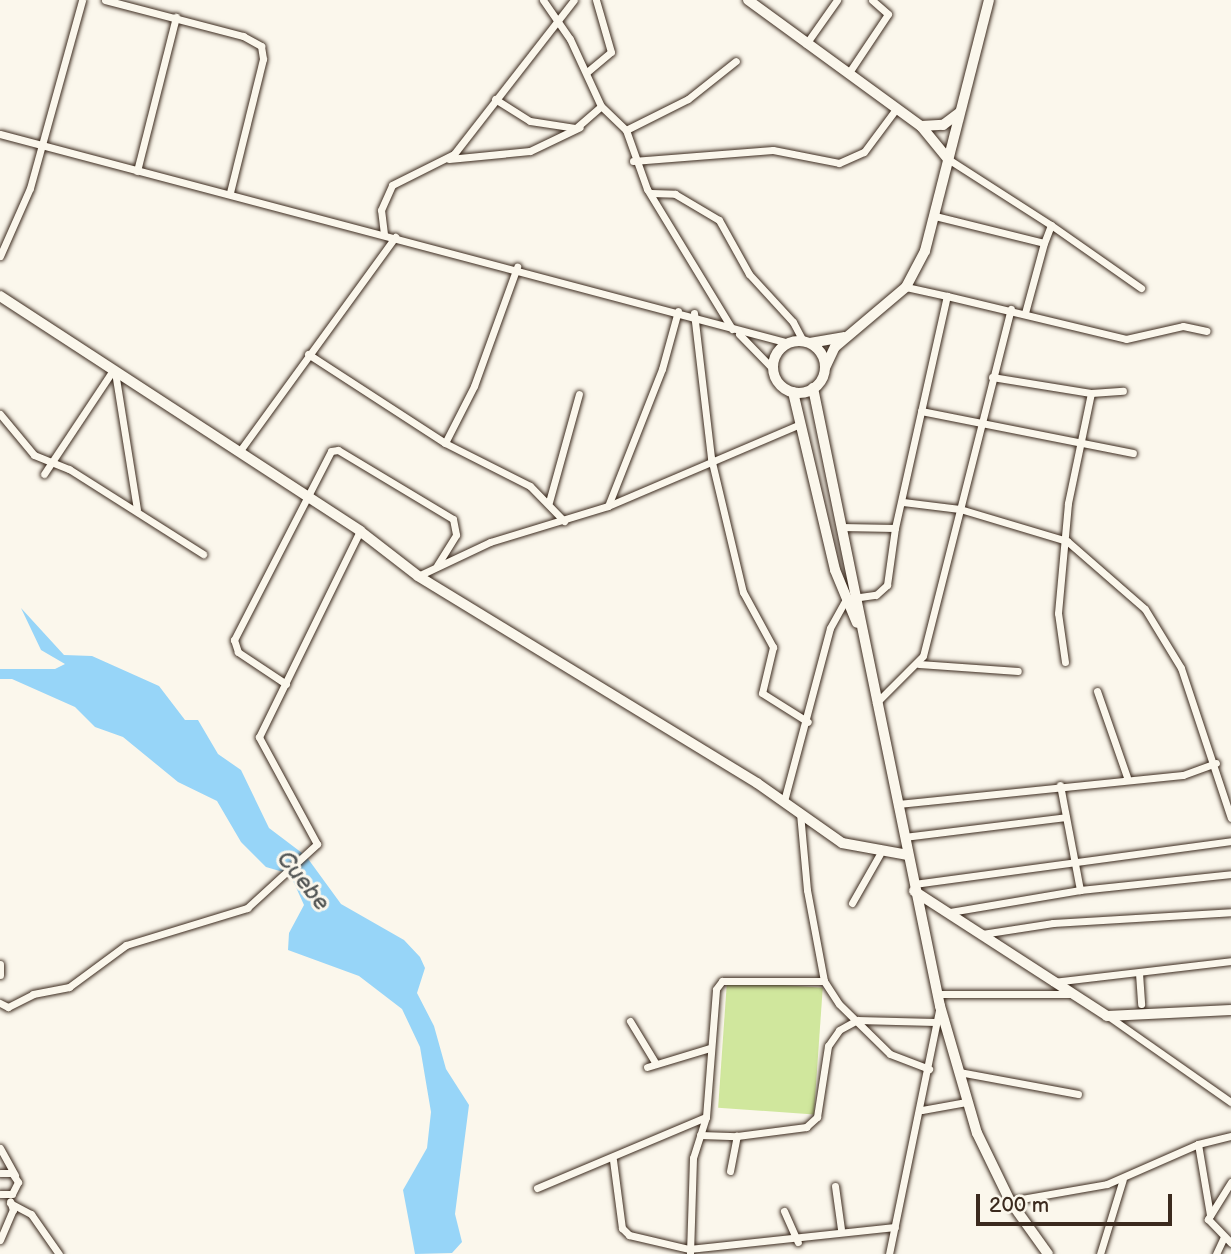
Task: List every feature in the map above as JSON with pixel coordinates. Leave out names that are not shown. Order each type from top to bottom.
[{"type":"main road","points":[[748,0],[921,126],[948,159]]},
{"type":"main road","points":[[851,598],[841,527],[813,388],[846,336],[906,287],[935,216],[989,0]]},
{"type":"main road","points":[[921,126],[943,125],[961,111]]},
{"type":"main road","points":[[0,296],[360,531],[418,576],[784,801],[842,843],[880,854],[908,855]]},
{"type":"main road","points":[[813,388],[793,392],[779,383],[773,369],[777,353],[789,342],[846,336]]},
{"type":"main road","points":[[806,342],[824,358],[825,369]]},
{"type":"main road","points":[[793,392],[800,424],[864,638],[939,1000],[967,1102],[1010,1201],[1048,1254]]},
{"type":"main road","points":[[914,887],[1052,982],[1107,1016],[1231,1010]]},
{"type":"street","points":[[0,256],[43,147],[82,0]]},
{"type":"street","points":[[105,0],[252,39],[263,51],[230,192]]},
{"type":"street","points":[[543,0],[558,20],[587,72],[601,106],[626,130],[633,161],[736,331],[773,369]]},
{"type":"street","points":[[449,159],[574,0]]},
{"type":"street","points":[[587,72],[611,52],[596,0]]},
{"type":"street","points":[[806,44],[837,0]]},
{"type":"street","points":[[848,74],[888,14],[872,0]]},
{"type":"street","points":[[137,171],[176,17]]},
{"type":"street","points":[[626,130],[688,99],[736,61]]},
{"type":"street","points":[[495,99],[530,121],[580,127]]},
{"type":"street","points":[[384,234],[381,210],[392,185],[449,159],[530,151],[580,127],[601,106]]},
{"type":"street","points":[[633,161],[773,150],[839,163],[864,152],[896,109]]},
{"type":"street","points":[[0,134],[517,267],[678,312],[694,313],[736,331],[789,342]]},
{"type":"street","points":[[948,159],[1141,288]]},
{"type":"street","points":[[651,193],[675,194],[719,220],[749,274],[793,322],[806,342]]},
{"type":"street","points":[[935,216],[1044,243]]},
{"type":"street","points":[[1025,313],[1051,226]]},
{"type":"street","points":[[239,452],[395,237]]},
{"type":"street","points":[[444,443],[474,386],[517,267]]},
{"type":"street","points":[[906,287],[1126,339],[1183,326],[1206,331]]},
{"type":"street","points":[[784,801],[808,722],[830,628],[851,598],[876,595],[887,585],[895,528],[903,502],[947,296]]},
{"type":"street","points":[[876,703],[919,664],[960,509],[979,420],[1011,310]]},
{"type":"street","points":[[608,506],[662,369],[678,312]]},
{"type":"street","points":[[694,313],[711,458],[743,592],[772,640],[762,693],[808,722]]},
{"type":"street","points":[[308,354],[444,443],[510,474],[549,502],[564,521]]},
{"type":"street","points":[[44,474],[114,371]]},
{"type":"street","points":[[114,371],[137,509]]},
{"type":"street","points":[[992,377],[1091,393],[1123,391]]},
{"type":"street","points":[[1065,662],[1058,613],[1067,541],[1068,503],[1091,393]]},
{"type":"street","points":[[549,502],[579,394]]},
{"type":"street","points":[[921,411],[979,420],[1133,453]]},
{"type":"street","points":[[0,414],[24,447],[137,509],[203,554]]},
{"type":"street","points":[[418,576],[502,537],[608,506],[711,458],[800,424]]},
{"type":"street","points":[[286,684],[238,652],[234,640],[271,573],[304,496],[331,451],[338,450],[453,519],[458,530],[437,565]]},
{"type":"street","points":[[903,502],[960,509],[1067,541],[1145,609],[1162,632],[1216,763],[1231,818]]},
{"type":"street","points":[[841,527],[895,528]]},
{"type":"street","points":[[0,1003],[8,1007],[33,994],[69,987],[126,945],[239,911],[275,878],[310,854],[317,844],[314,831],[259,737],[360,531]]},
{"type":"street","points":[[919,664],[1018,671]]},
{"type":"street","points":[[1097,691],[1127,777]]},
{"type":"street","points":[[898,804],[1127,777],[1183,775],[1216,763]]},
{"type":"street","points":[[1060,785],[1080,890]]},
{"type":"street","points":[[800,812],[807,890],[824,981],[890,1054],[929,1069]]},
{"type":"street","points":[[904,837],[1066,817]]},
{"type":"street","points":[[914,887],[1231,841]]},
{"type":"street","points":[[852,903],[880,854]]},
{"type":"street","points":[[950,912],[1080,890],[1231,874]]},
{"type":"street","points":[[982,934],[1053,923],[1231,912]]},
{"type":"street","points":[[1052,982],[1231,961]]},
{"type":"street","points":[[0,964],[0,975]]},
{"type":"street","points":[[1139,973],[1141,1004]]},
{"type":"street","points":[[690,1252],[693,1158],[706,1117],[716,989],[722,981],[824,981]]},
{"type":"street","points":[[889,1254],[922,1110],[939,1000],[1070,994]]},
{"type":"street","points":[[1107,1016],[1231,1102]]},
{"type":"street","points":[[700,1135],[737,1136],[806,1127],[817,1116],[828,1046],[839,1030],[857,1020],[935,1022]]},
{"type":"street","points":[[630,1021],[656,1063]]},
{"type":"street","points":[[647,1067],[710,1048]]},
{"type":"street","points":[[959,1072],[1078,1094]]},
{"type":"street","points":[[922,1110],[967,1102]]},
{"type":"street","points":[[537,1188],[613,1160],[706,1117]]},
{"type":"street","points":[[730,1171],[737,1136]]},
{"type":"street","points":[[1010,1201],[1123,1179],[1198,1144],[1231,1136]]},
{"type":"street","points":[[1198,1144],[1210,1224],[1227,1240],[1216,1254]]},
{"type":"street","points":[[2,1152],[0,1171],[15,1176]]},
{"type":"street","points":[[0,1240],[12,1210],[12,1194],[18,1185],[2,1152]]},
{"type":"street","points":[[613,1160],[624,1232],[690,1252],[798,1242],[841,1229],[895,1227]]},
{"type":"street","points":[[1100,1254],[1123,1179]]},
{"type":"street","points":[[1210,1214],[1231,1182]]},
{"type":"street","points":[[835,1186],[841,1229]]},
{"type":"street","points":[[0,1194],[12,1194]]},
{"type":"street","points":[[10,1203],[31,1214],[59,1254]]},
{"type":"street","points":[[784,1211],[798,1242]]},
{"type":"green space","points":[[727,981],[823,988],[814,1114],[718,1108]]},
{"type":"water","name":"Cuebe","points":[[21,608],[64,655],[92,656],[159,686],[185,720],[198,720],[218,754],[241,770],[269,828],[306,856],[341,904],[404,940],[420,957],[425,968],[417,993],[434,1026],[446,1069],[469,1105],[455,1214],[462,1242],[452,1253],[415,1254],[403,1190],[427,1148],[431,1112],[420,1047],[402,1009],[359,976],[288,950],[289,933],[304,905],[290,874],[266,867],[241,842],[217,801],[178,782],[123,737],[95,727],[75,707],[12,679],[0,679],[0,669],[55,669],[65,664],[41,650]]}]
